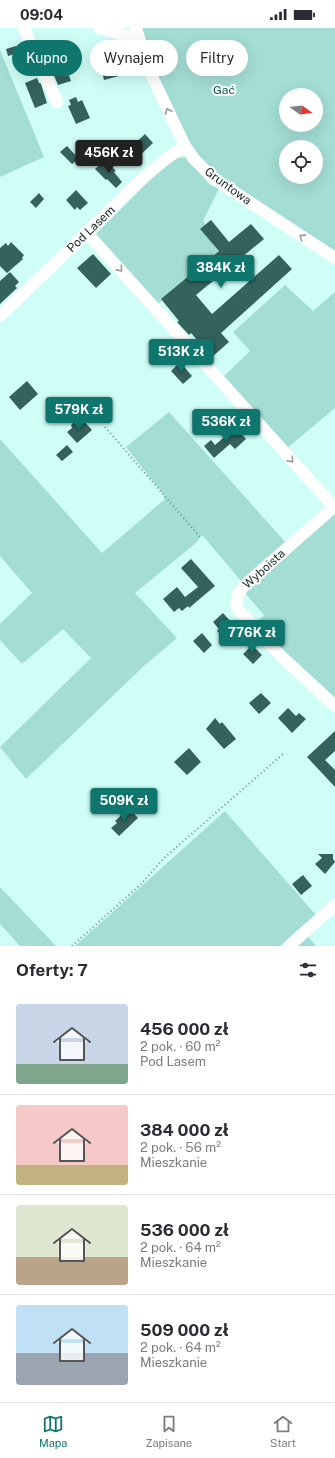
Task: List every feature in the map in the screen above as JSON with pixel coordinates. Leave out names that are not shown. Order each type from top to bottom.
[{"type":"street","points":[[24,28],[57,102]]},
{"type":"street","name":"Gruntowa","points":[[100,28],[137,33],[149,70],[185,146],[194,159],[213,178],[335,258]]},
{"type":"street","name":"Pod Lasem","points":[[0,316],[142,179],[166,158],[185,146]]},
{"type":"street","points":[[87,233],[334,507]]},
{"type":"street","name":"Wyboista","points":[[334,507],[245,585],[236,595],[236,603],[237,608],[281,656],[335,706]]},
{"type":"street","points":[[289,946],[335,905]]},
{"type":"path","points":[[105,427],[201,538]]},
{"type":"path","points":[[72,946],[141,884],[164,858],[283,754]]},
{"type":"green space","name":"Gać","points":[[136,28],[335,28],[335,260],[191,160],[209,184],[219,189],[203,221],[224,246],[157,305],[96,234],[155,175],[177,158],[189,157],[156,76],[178,76],[178,40],[141,40]]},
{"type":"green space","points":[[0,50],[44,157],[0,177]]},
{"type":"green space","points":[[285,285],[313,311],[335,292],[335,408],[286,449],[222,378],[250,351],[233,332]]},
{"type":"green space","points":[[169,412],[287,544],[242,582],[202,535],[196,543],[135,593],[177,638],[145,665],[26,779],[0,747],[91,658],[63,629],[22,664],[0,640],[0,624],[32,593],[0,556],[0,439],[102,553],[164,500],[164,495],[126,447]]},
{"type":"green space","points":[[335,510],[335,703],[256,624],[264,615],[245,593]]},
{"type":"green space","points":[[225,811],[316,915],[280,946],[75,946]]},
{"type":"green space","points":[[0,887],[56,946],[20,946],[0,924]]},
{"type":"green space","points":[[307,935],[316,946],[295,946]]},
{"type":"building","points":[[12,47],[12,55],[8,56],[6,49]]},
{"type":"building","points":[[54,76],[69,76],[71,81],[58,85]]},
{"type":"building","points":[[103,76],[119,76],[104,80]]},
{"type":"building","points":[[37,78],[41,84],[47,103],[35,108],[25,83]]},
{"type":"building","points":[[76,97],[78,102],[82,100],[90,118],[76,124],[68,106],[71,105],[69,100]]},
{"type":"building","points":[[145,134],[153,143],[134,161],[126,152]]},
{"type":"building","points":[[67,146],[79,159],[72,164],[60,152]]},
{"type":"building","points":[[105,160],[116,171],[114,172],[122,182],[116,188],[95,169]]},
{"type":"building","points":[[76,190],[88,203],[80,210],[77,207],[75,210],[66,200]]},
{"type":"building","points":[[39,193],[44,199],[36,208],[30,202]]},
{"type":"building","points":[[211,220],[229,242],[251,224],[264,239],[196,295],[212,314],[279,255],[292,269],[221,333],[229,342],[212,357],[191,333],[189,335],[177,322],[179,321],[161,299],[219,251],[200,229]]},
{"type":"building","points":[[11,242],[24,255],[22,258],[23,259],[7,273],[0,266],[0,248],[6,243],[8,246]]},
{"type":"building","points":[[93,254],[111,274],[96,288],[77,268]]},
{"type":"building","points":[[10,272],[19,282],[15,286],[17,288],[0,304],[0,281]]},
{"type":"building","points":[[180,362],[192,376],[183,384],[171,371]]},
{"type":"building","points":[[27,381],[38,394],[20,410],[9,397]]},
{"type":"building","points":[[82,419],[92,430],[77,443],[67,432],[72,428],[71,425],[74,422],[77,423]]},
{"type":"building","points":[[236,427],[246,439],[235,449],[230,444],[214,458],[204,446],[211,440],[215,445]]},
{"type":"building","points":[[67,445],[73,452],[62,461],[56,455]]},
{"type":"building","points":[[191,559],[215,586],[189,608],[188,606],[182,611],[179,608],[174,612],[163,599],[177,587],[185,597],[198,587],[181,568]]},
{"type":"building","points":[[223,613],[242,634],[230,645],[217,631],[219,629],[213,622]]},
{"type":"building","points":[[202,633],[212,645],[204,653],[193,641]]},
{"type":"building","points":[[252,645],[262,655],[253,664],[243,654]]},
{"type":"building","points":[[261,693],[271,703],[259,714],[249,703]]},
{"type":"building","points":[[288,708],[296,716],[299,713],[306,719],[292,733],[278,718]]},
{"type":"building","points":[[215,718],[220,724],[222,722],[236,739],[224,749],[206,729]]},
{"type":"building","points":[[335,731],[335,751],[325,760],[335,770],[335,787],[307,757]]},
{"type":"building","points":[[189,748],[201,762],[187,775],[174,762]]},
{"type":"building","points":[[129,808],[138,818],[119,836],[111,828],[117,823],[115,821]]},
{"type":"building","points":[[318,854],[333,854],[333,859],[335,862],[325,874],[315,864],[322,858]]},
{"type":"building","points":[[303,875],[312,886],[301,895],[292,884]]}]
